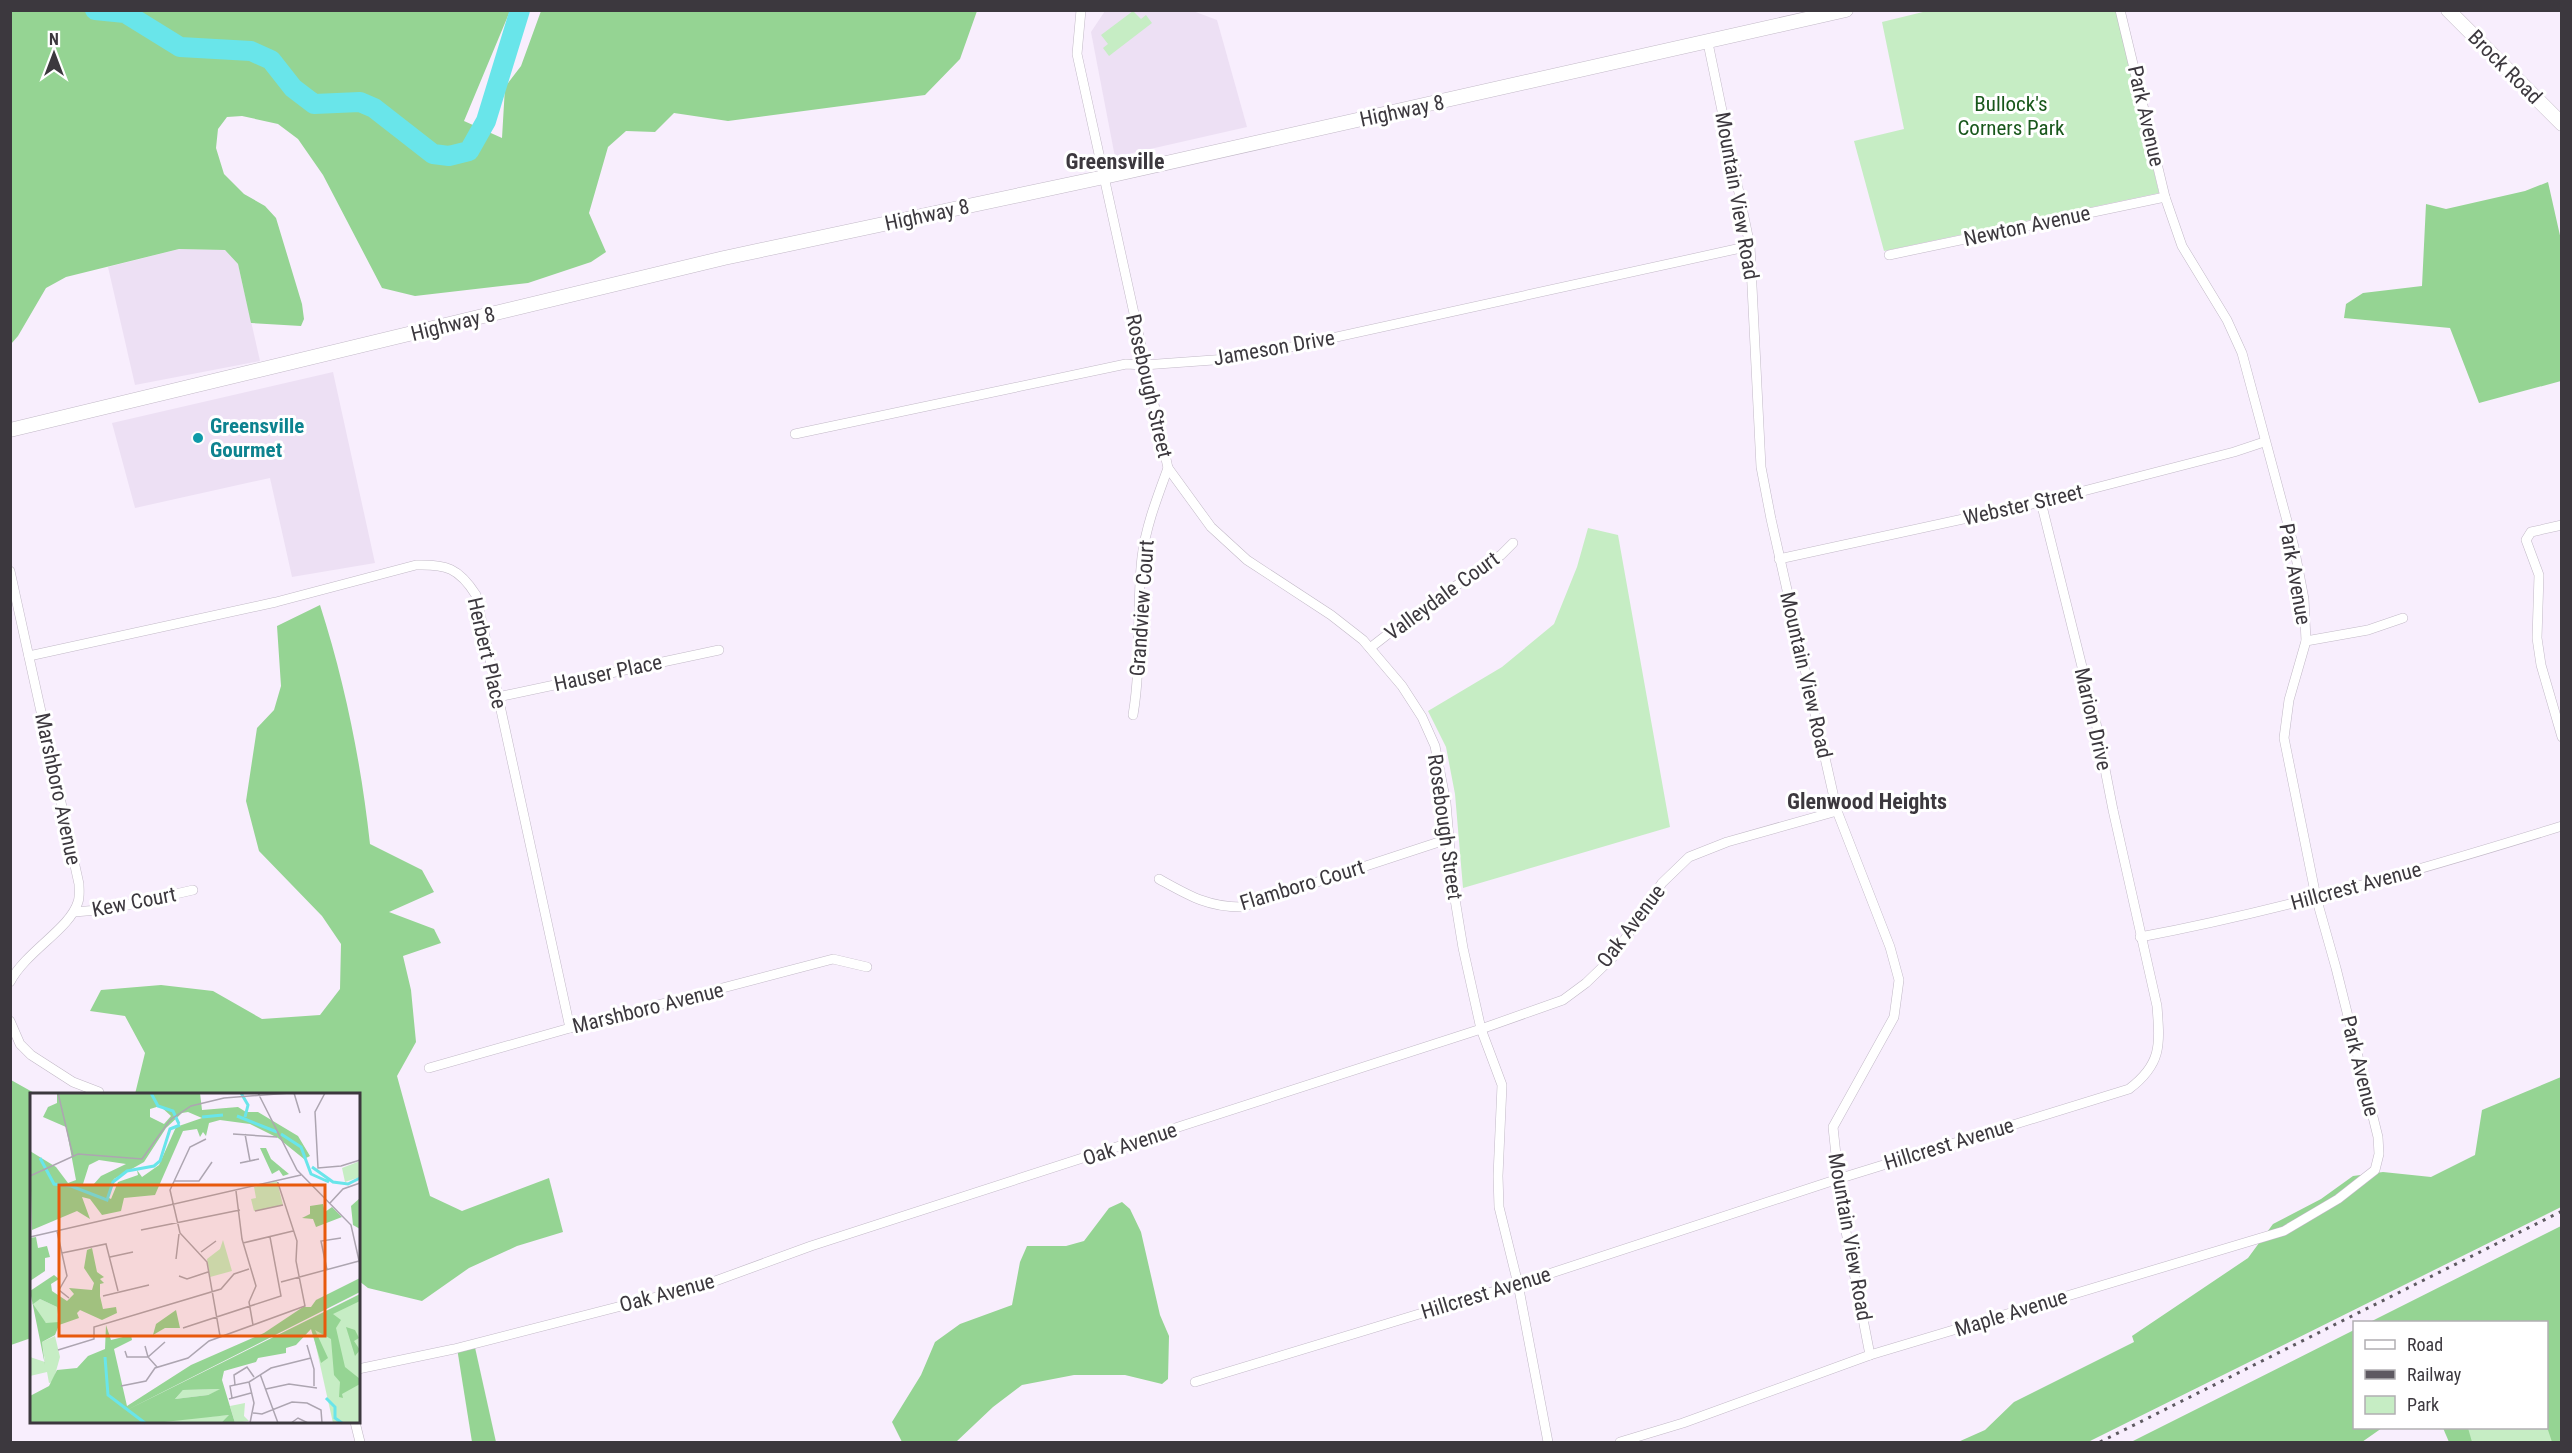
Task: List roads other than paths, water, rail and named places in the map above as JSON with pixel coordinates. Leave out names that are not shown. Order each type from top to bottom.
[{"type":"main road","name":"Highway 8","points":[[10,430],[724,258],[1104,177],[1708,43],[1846,10]]},
{"type":"main road","name":"Brock Road","points":[[2448,10],[2562,124]]},
{"type":"street","name":"Rosebough Street","points":[[1081,10],[1077,54],[1168,468],[1211,526],[1247,560],[1331,615],[1370,648],[1402,686],[1422,717],[1435,746],[1446,802],[1448,839],[1463,948],[1481,1029],[1502,1085],[1499,1206],[1518,1284],[1548,1443]]},
{"type":"street","name":"Park Avenue","points":[[2121,10],[2164,197],[2182,246],[2227,320],[2242,353],[2294,547],[2304,599],[2306,641],[2289,700],[2284,738],[2316,897],[2378,1137],[2379,1154]]},
{"type":"street","name":"Mountain View Road","points":[[1708,43],[1750,246],[1761,467],[1779,559],[1837,811],[1890,947],[1899,980],[1894,1017],[1833,1127],[1838,1179],[1870,1355]]},
{"type":"street","name":"Newton Avenue","points":[[1889,255],[2164,197]]},
{"type":"street","name":"Jameson Drive","points":[[795,434],[1126,364],[1144,365],[1241,358],[1750,246]]},
{"type":"street","name":"Webster Street","points":[[1779,559],[2041,502],[2234,452],[2264,442]]},
{"type":"street","name":"Grandview Court","points":[[1133,715],[1137,690],[1142,558],[1147,525],[1168,468]]},
{"type":"street","name":"Marion Drive","points":[[2041,502],[2096,723],[2140,937]]},
{"type":"street","points":[[2562,525],[2531,532],[2526,540],[2539,575],[2537,638],[2541,664],[2562,737]]},
{"type":"street","name":"Valleydale Court","points":[[1370,648],[1406,620],[1501,555],[1513,543]]},
{"type":"street","name":"Herbert Place","points":[[29,656],[276,602],[416,565],[438,564],[454,570],[468,583],[476,595],[570,1028]]},
{"type":"street","name":"Marshboro Avenue","points":[[10,571],[79,884],[79,901],[74,912]]},
{"type":"street","points":[[2306,641],[2368,630],[2403,618]]},
{"type":"street","name":"Hauser Place","points":[[498,697],[718,650]]},
{"type":"street","name":"Oak Avenue","points":[[360,1369],[454,1349],[707,1284],[811,1246],[1481,1029],[1563,1000],[1586,983],[1613,957],[1662,883],[1689,857],[1727,842],[1837,811]]},
{"type":"street","name":"Hillcrest Avenue","points":[[1195,1382],[1518,1284],[1838,1179],[2129,1089],[2147,1075],[2157,1056],[2159,1029],[2157,1006],[2140,937],[2218,922],[2316,897],[2476,853],[2562,826]]},
{"type":"street","name":"Flamboro Court","points":[[1159,879],[1195,899],[1220,907],[1241,907],[1448,839]]},
{"type":"street","name":"Kew Court","points":[[74,912],[110,909],[193,890]]},
{"type":"street","points":[[10,982],[19,967],[51,934],[66,923],[74,912]]},
{"type":"street","name":"Marshboro Avenue","points":[[429,1068],[570,1028],[833,959],[867,968]]},
{"type":"street","points":[[10,1022],[20,1044],[31,1055],[73,1083],[99,1092]]},
{"type":"street","name":"Maple Avenue","points":[[1620,1443],[1683,1423],[1870,1355],[2284,1231],[2338,1199],[2375,1170],[2379,1154]]},
{"type":"street","points":[[355,1423],[360,1443]]},
{"type":"waterway","points":[[95,10],[125,13],[180,47],[251,51],[271,60],[293,88],[314,104],[360,102],[374,108],[433,154],[449,156],[469,151],[486,121],[520,10]]},
{"type":"railway","points":[[2100,1442],[2562,1211]]},
{"type":"place","name":"Greensville Gourmet","points":[[198,438]]},
{"type":"district","name":"Greensville","points":[[1115,161]]},
{"type":"district","name":"Glenwood Heights","points":[[1867,801]]},
{"type":"park label","name":"Bullock's Corners Park","points":[[2011,116]]}]
